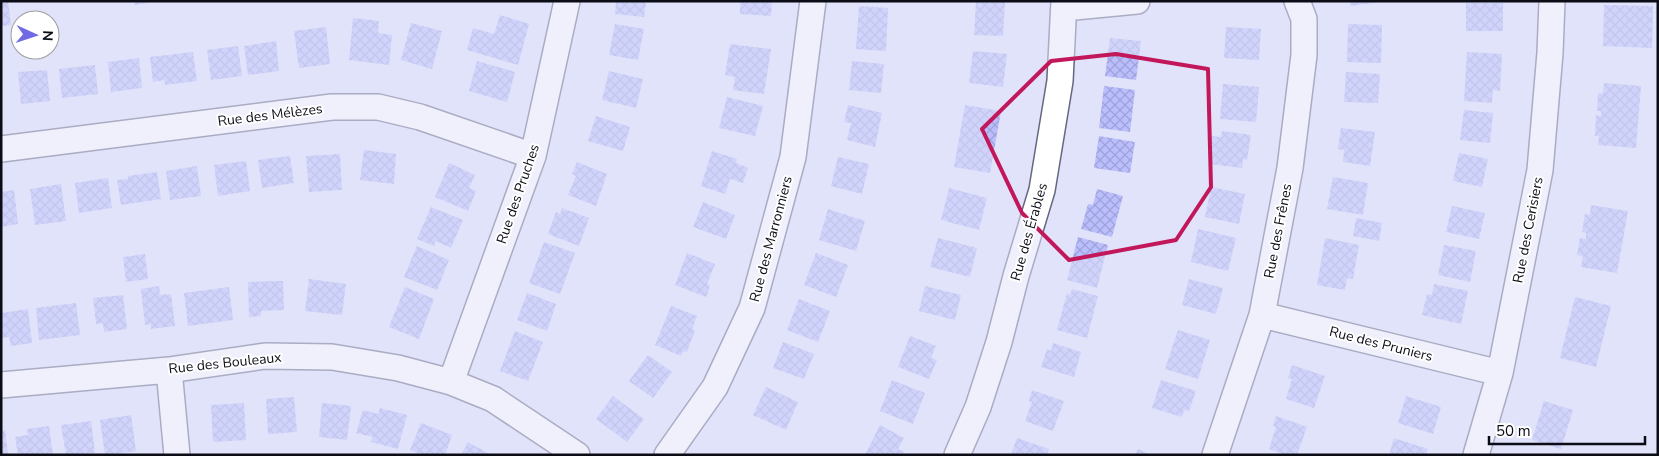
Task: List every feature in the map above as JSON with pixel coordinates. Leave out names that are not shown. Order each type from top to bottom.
[{"type":"street","name":"Rue des Pruches","points":[[451,382],[533,156],[567,1]]},
{"type":"street","name":"Rue des Marronniers","points":[[667,455],[716,387],[752,308],[793,157],[812,1]]},
{"type":"street","points":[[1064,5],[1137,1]]},
{"type":"street","name":"Rue des Frênes","points":[[1215,455],[1262,315],[1290,168],[1304,55],[1304,19],[1297,1]]},
{"type":"street","name":"Rue des Cerisiers","points":[[1476,455],[1500,373],[1540,170],[1550,53],[1552,1]]},
{"type":"street","name":"Rue des Érables","points":[[958,455],[978,407],[990,370],[1042,190],[1060,81],[1064,5]]},
{"type":"street","name":"Rue des Mélèzes","points":[[1,149],[332,107],[378,107],[420,117],[533,156]]},
{"type":"street","name":"Rue des Pruniers","points":[[1262,315],[1500,373]]},
{"type":"street","name":"Rue des Bouleaux","points":[[1,385],[169,370],[265,356],[332,357],[398,368],[451,382],[493,399],[577,455]]},
{"type":"street","points":[[169,370],[177,455]]},
{"type":"highlighted area","points":[[1116,54],[1208,69],[1211,187],[1176,240],[1069,260],[1022,213],[982,129],[1051,61]]},
{"type":"building","points":[[8,1],[10,25],[1,26],[1,2]]},
{"type":"building","points":[[134,1],[152,1],[152,2],[135,5]]},
{"type":"building","points":[[616,1],[646,1],[644,17],[615,14]]},
{"type":"building","points":[[740,1],[772,1],[771,16],[740,14]]},
{"type":"building","points":[[976,1],[1005,1],[1003,36],[974,35]]},
{"type":"building","points":[[1350,1],[1380,1],[1380,2],[1350,6]]},
{"type":"building","points":[[1466,3],[1503,3],[1503,31],[1466,31]]},
{"type":"building","points":[[1604,5],[1653,6],[1652,48],[1603,46]]},
{"type":"building","points":[[859,6],[888,8],[886,51],[856,49]]},
{"type":"building","points":[[500,15],[529,24],[518,65],[467,50],[473,28],[494,34]]},
{"type":"building","points":[[353,18],[379,21],[378,33],[392,35],[389,65],[349,60]]},
{"type":"building","points":[[411,23],[442,31],[432,69],[401,60]]},
{"type":"building","points":[[615,24],[644,29],[638,60],[609,55]]},
{"type":"building","points":[[1348,24],[1382,25],[1381,63],[1347,62]]},
{"type":"building","points":[[326,27],[330,64],[299,68],[294,31]]},
{"type":"building","points":[[1226,27],[1261,29],[1259,60],[1224,58]]},
{"type":"building","points":[[1110,38],[1141,41],[1136,80],[1105,76]]},
{"type":"building","points":[[276,41],[279,71],[248,75],[244,46]]},
{"type":"building","points":[[730,44],[771,49],[764,94],[733,90],[735,77],[725,75]]},
{"type":"building","points":[[238,46],[242,76],[211,80],[207,50]]},
{"type":"building","points":[[973,51],[1007,54],[1003,87],[969,83]]},
{"type":"building","points":[[193,52],[197,81],[165,85],[164,80],[153,82],[150,57]]},
{"type":"building","points":[[1467,52],[1502,54],[1500,91],[1493,90],[1492,103],[1464,101]]},
{"type":"building","points":[[139,58],[142,88],[111,92],[108,62]]},
{"type":"building","points":[[477,61],[515,72],[507,102],[469,91]]},
{"type":"building","points":[[852,61],[884,64],[881,93],[849,90]]},
{"type":"building","points":[[95,65],[98,94],[62,98],[59,69]]},
{"type":"building","points":[[47,70],[50,101],[21,104],[18,72]]},
{"type":"building","points":[[609,71],[643,79],[636,108],[602,100]]},
{"type":"building","points":[[1346,72],[1380,74],[1378,103],[1344,102]]},
{"type":"building","points":[[1604,83],[1641,86],[1636,148],[1598,145],[1599,136],[1595,136],[1596,115],[1601,116],[1601,111],[1597,111],[1598,93],[1603,94]]},
{"type":"building","points":[[1223,84],[1259,87],[1256,122],[1220,119]]},
{"type":"building","points":[[1104,86],[1135,90],[1130,132],[1099,128]]},
{"type":"building","points":[[727,97],[763,106],[755,136],[719,128]]},
{"type":"building","points":[[848,105],[882,113],[875,147],[847,140],[851,123],[844,122]]},
{"type":"building","points":[[965,105],[1001,111],[990,173],[954,167]]},
{"type":"building","points":[[1464,110],[1493,113],[1490,143],[1460,140]]},
{"type":"building","points":[[596,116],[630,127],[623,151],[588,141]]},
{"type":"building","points":[[1341,128],[1375,132],[1370,166],[1343,162],[1344,150],[1338,149]]},
{"type":"building","points":[[1222,131],[1251,135],[1247,160],[1243,159],[1242,168],[1209,164],[1212,136],[1221,137]]},
{"type":"building","points":[[1099,136],[1135,142],[1130,173],[1094,168]]},
{"type":"building","points":[[364,150],[396,154],[394,184],[360,180]]},
{"type":"building","points":[[712,151],[737,159],[736,163],[748,168],[743,183],[730,179],[725,194],[701,186]]},
{"type":"building","points":[[1459,153],[1488,159],[1482,187],[1453,181]]},
{"type":"building","points":[[340,154],[342,190],[309,192],[306,156]]},
{"type":"building","points":[[290,156],[294,183],[262,188],[258,160]]},
{"type":"building","points":[[838,157],[869,164],[862,194],[831,186]]},
{"type":"building","points":[[246,161],[250,191],[218,196],[214,165]]},
{"type":"building","points":[[577,162],[607,174],[596,206],[568,195],[576,176],[572,174]]},
{"type":"building","points":[[449,163],[475,175],[469,188],[476,191],[468,211],[435,197]]},
{"type":"building","points":[[197,166],[201,196],[170,200],[166,171]]},
{"type":"building","points":[[157,172],[161,199],[121,205],[117,180],[128,179],[128,176]]},
{"type":"building","points":[[1333,177],[1368,183],[1363,215],[1327,209]]},
{"type":"building","points":[[108,178],[112,208],[79,213],[75,183]]},
{"type":"building","points":[[61,184],[66,221],[35,225],[30,189]]},
{"type":"building","points":[[1211,187],[1245,194],[1239,224],[1205,217]]},
{"type":"building","points":[[949,188],[987,198],[979,230],[941,220]]},
{"type":"building","points":[[1097,189],[1123,196],[1112,237],[1081,229],[1088,204],[1093,205]]},
{"type":"building","points":[[14,190],[18,224],[1,227],[1,192]]},
{"type":"building","points":[[703,202],[735,215],[726,239],[693,227]]},
{"type":"building","points":[[1591,205],[1628,211],[1617,273],[1581,267],[1583,256],[1577,255],[1580,238],[1586,239],[1586,233],[1582,232],[1585,214],[1590,215]]},
{"type":"building","points":[[1452,206],[1485,213],[1479,239],[1446,232]]},
{"type":"building","points":[[431,207],[463,220],[451,248],[436,241],[434,246],[417,239]]},
{"type":"building","points":[[562,208],[589,218],[579,246],[548,234],[556,212],[560,214]]},
{"type":"building","points":[[828,209],[865,221],[856,251],[819,240]]},
{"type":"building","points":[[1356,218],[1382,223],[1379,241],[1353,236]]},
{"type":"building","points":[[1198,229],[1236,238],[1228,271],[1191,262]]},
{"type":"building","points":[[1078,237],[1108,245],[1097,288],[1067,280]]},
{"type":"building","points":[[938,238],[977,248],[970,277],[930,267]]},
{"type":"building","points":[[1325,238],[1359,245],[1353,279],[1347,278],[1345,290],[1317,285]]},
{"type":"building","points":[[544,242],[575,253],[560,294],[529,283]]},
{"type":"building","points":[[1444,245],[1476,251],[1470,282],[1438,275]]},
{"type":"building","points":[[417,246],[449,260],[437,290],[404,277]]},
{"type":"building","points":[[687,253],[715,264],[707,284],[710,286],[706,297],[675,285]]},
{"type":"building","points":[[816,253],[848,265],[836,297],[804,285]]},
{"type":"building","points":[[145,254],[148,279],[126,282],[123,257]]},
{"type":"building","points":[[309,279],[346,284],[342,315],[305,311]]},
{"type":"building","points":[[1189,279],[1223,288],[1216,314],[1182,305]]},
{"type":"building","points":[[283,281],[284,310],[261,311],[261,316],[249,317],[248,282]]},
{"type":"building","points":[[1434,284],[1468,291],[1461,324],[1422,315],[1427,294],[1432,295]]},
{"type":"building","points":[[159,286],[160,295],[171,294],[175,326],[151,329],[151,324],[145,325],[141,289]]},
{"type":"building","points":[[925,286],[961,295],[955,320],[919,311]]},
{"type":"building","points":[[229,287],[233,320],[188,326],[184,293]]},
{"type":"building","points":[[405,287],[434,299],[419,339],[389,327]]},
{"type":"building","points":[[1072,289],[1098,296],[1087,338],[1057,330],[1067,293],[1070,295]]},
{"type":"building","points":[[527,293],[556,304],[547,331],[517,320]]},
{"type":"building","points":[[123,295],[127,329],[104,332],[103,323],[96,324],[93,298]]},
{"type":"building","points":[[1575,297],[1611,306],[1596,367],[1560,358]]},
{"type":"building","points":[[799,299],[830,311],[818,342],[787,330]]},
{"type":"building","points":[[76,303],[80,335],[39,340],[36,308]]},
{"type":"building","points":[[671,306],[697,316],[692,329],[695,330],[687,352],[683,351],[681,356],[655,345]]},
{"type":"building","points":[[28,309],[32,343],[11,346],[9,337],[2,338],[1,313]]},
{"type":"building","points":[[1178,330],[1210,340],[1198,379],[1165,369]]},
{"type":"building","points":[[515,331],[543,342],[528,381],[500,371]]},
{"type":"building","points":[[910,336],[936,346],[931,358],[937,360],[929,379],[898,367]]},
{"type":"building","points":[[783,342],[814,354],[804,379],[773,368]]},
{"type":"building","points":[[1053,343],[1081,352],[1074,377],[1041,367],[1047,349],[1051,351]]},
{"type":"building","points":[[648,355],[672,372],[653,398],[629,381]]},
{"type":"building","points":[[1292,365],[1325,376],[1314,408],[1286,399],[1292,379],[1288,378]]},
{"type":"building","points":[[892,380],[925,393],[913,424],[880,411]]},
{"type":"building","points":[[1161,380],[1196,391],[1189,411],[1184,410],[1182,417],[1152,408]]},
{"type":"building","points":[[766,387],[798,402],[786,430],[753,415]]},
{"type":"building","points":[[1032,390],[1064,401],[1053,431],[1025,421],[1032,402],[1029,401]]},
{"type":"building","points":[[613,396],[644,419],[627,442],[596,419]]},
{"type":"building","points":[[1406,396],[1441,407],[1433,434],[1398,423]]},
{"type":"building","points":[[294,397],[297,432],[268,434],[266,399]]},
{"type":"building","points":[[1544,401],[1573,410],[1561,449],[1532,440]]},
{"type":"building","points":[[244,403],[246,440],[213,442],[211,405]]},
{"type":"building","points":[[322,403],[351,406],[347,440],[319,437]]},
{"type":"building","points":[[380,408],[407,415],[398,449],[371,442],[373,437],[356,433],[363,410],[378,414]]},
{"type":"building","points":[[131,415],[136,451],[105,455],[100,420]]},
{"type":"building","points":[[1276,416],[1307,427],[1297,455],[1286,455],[1269,449],[1276,427],[1273,426]]},
{"type":"building","points":[[91,421],[95,453],[66,455],[61,425]]},
{"type":"building","points":[[421,423],[452,435],[445,455],[422,455],[410,450]]},
{"type":"building","points":[[880,425],[904,438],[898,449],[904,452],[902,455],[865,455]]},
{"type":"building","points":[[49,426],[53,455],[18,455],[15,437],[28,435],[27,429]]},
{"type":"building","points":[[5,430],[8,455],[1,455],[1,431]]},
{"type":"building","points":[[1017,438],[1049,449],[1047,455],[1011,455]]},
{"type":"building","points":[[1394,438],[1428,449],[1426,455],[1389,455]]},
{"type":"building","points":[[468,442],[491,455],[461,455]]},
{"type":"building","points":[[1138,449],[1151,455],[1135,455]]}]
